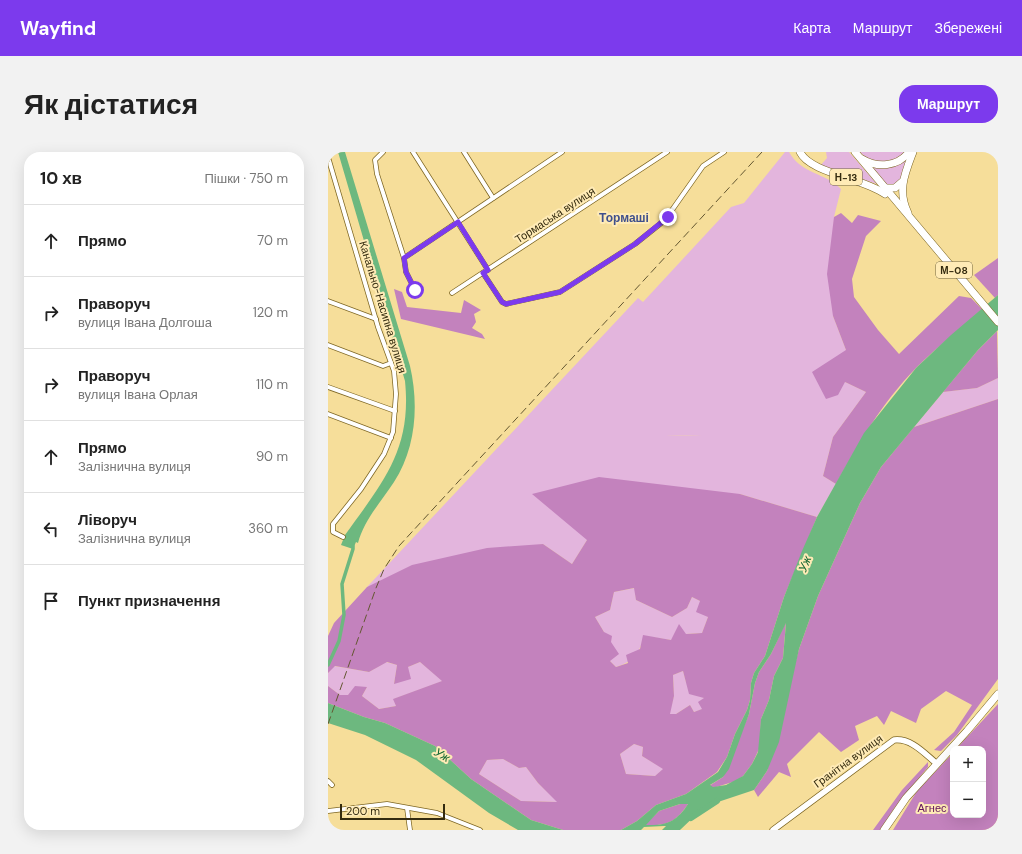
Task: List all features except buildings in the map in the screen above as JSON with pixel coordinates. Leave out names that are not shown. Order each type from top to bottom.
[{"type":"highway","name":"Н-13","points":[[800,152],[804,159],[816,166],[869,184],[895,201]]},
{"type":"highway","name":"Н-13","points":[[856,154],[871,163],[884,165],[896,162],[909,152]]},
{"type":"highway","points":[[913,152],[902,182],[904,204],[914,223]]},
{"type":"highway","name":"М-08","points":[[856,154],[998,322]]},
{"type":"highway","points":[[884,188],[895,188],[902,182]]},
{"type":"highway","points":[[884,830],[906,798],[936,763],[968,730],[998,694]]},
{"type":"street","points":[[383,152],[376,157],[375,165],[404,258],[406,272],[415,290]]},
{"type":"street","points":[[413,152],[488,270]]},
{"type":"street","points":[[464,152],[493,198]]},
{"type":"street","points":[[404,258],[562,152]]},
{"type":"street","name":"Тормаська вулиця","points":[[452,293],[667,152]]},
{"type":"street","points":[[483,273],[502,302],[506,304],[560,292],[621,253],[665,220],[703,166],[724,152]]},
{"type":"street","name":"Канально-Насипна вулиця","points":[[328,157],[395,378],[395,411],[392,438],[374,472],[333,524],[333,532],[343,537]]},
{"type":"street","points":[[328,302],[376,319]]},
{"type":"street","points":[[328,345],[383,366],[391,364]]},
{"type":"street","points":[[328,387],[395,411]]},
{"type":"street","points":[[328,414],[392,438]]},
{"type":"street","name":"Гранітна вулиця","points":[[773,830],[894,740],[902,739],[909,742],[936,763]]},
{"type":"street","points":[[328,811],[387,804],[437,813],[466,823],[480,830]]},
{"type":"street","points":[[407,808],[410,830]]},
{"type":"street","points":[[328,827],[331,830]]},
{"type":"shaded area","points":[[785,152],[789,152],[800,165],[835,183],[841,189],[834,217],[833,316],[846,350],[845,382],[866,392],[833,437],[823,476],[836,484],[817,517],[740,494],[587,540],[572,564],[543,544],[367,587],[638,298],[643,302],[731,207],[744,203]]},
{"type":"shaded area","points":[[826,152],[849,152],[877,184],[820,166],[827,158]]},
{"type":"shaded area","points":[[860,152],[907,152],[889,161],[877,162],[865,157]]},
{"type":"shaded area","points":[[908,156],[901,179],[896,185],[887,186],[871,165]]},
{"type":"shaded area","points":[[998,378],[998,399],[914,427],[943,392],[977,388]]},
{"type":"shaded area","points":[[635,588],[636,600],[672,617],[687,608],[692,597],[700,601],[708,617],[702,633],[686,634],[671,640],[644,636],[640,648],[635,656],[622,665],[616,667],[610,661],[604,632],[595,617],[610,610],[614,592]]},
{"type":"shaded area","points":[[386,662],[397,665],[394,684],[408,667],[420,662],[443,681],[394,699],[396,706],[379,709],[362,696],[367,687],[348,695],[340,695],[328,686],[328,673],[334,666],[369,672]]},
{"type":"shaded area","points":[[683,671],[686,682],[704,698],[703,709],[694,712],[690,705],[676,714],[669,714],[674,696],[673,675]]},
{"type":"shaded area","points":[[634,744],[643,747],[642,756],[664,769],[655,776],[626,774],[620,754]]},
{"type":"shaded area","points":[[503,759],[519,768],[526,767],[538,783],[558,802],[521,801],[479,774],[487,760]]},
{"type":"green space","points":[[841,213],[852,223],[858,215],[881,221],[866,236],[852,279],[854,297],[878,330],[899,354],[959,296],[971,298],[982,309],[916,368],[892,395],[872,423],[836,484],[823,476],[833,437],[866,392],[845,382],[838,395],[826,399],[812,372],[846,350],[833,316],[827,274],[834,217]]},
{"type":"green space","points":[[998,258],[998,295],[995,298],[974,275]]},
{"type":"green space","points":[[394,289],[402,292],[407,307],[461,313],[464,300],[481,310],[474,314],[476,322],[472,328],[482,334],[485,339],[401,319]]},
{"type":"green space","points":[[997,331],[998,378],[977,388],[943,392],[978,350]]},
{"type":"green space","points":[[998,399],[998,679],[957,735],[941,751],[934,750],[954,732],[972,705],[946,691],[921,709],[916,723],[891,711],[884,725],[877,716],[855,726],[859,740],[841,752],[819,732],[787,764],[791,777],[779,772],[758,797],[754,790],[767,771],[799,649],[818,596],[860,503],[881,467],[914,427]]},
{"type":"green space","points":[[599,477],[740,494],[817,517],[784,597],[765,656],[754,673],[747,710],[735,734],[727,757],[717,772],[686,794],[656,805],[637,821],[621,830],[563,830],[531,820],[471,779],[435,746],[385,723],[364,717],[328,703],[328,686],[340,695],[348,695],[355,686],[367,687],[362,696],[379,709],[396,706],[393,699],[442,681],[420,662],[408,667],[411,679],[394,684],[397,665],[387,662],[369,672],[335,666],[328,673],[328,636],[334,623],[367,587],[412,565],[487,548],[543,544],[572,564],[587,540],[532,494]],"holes":[[[634,588],[636,600],[672,617],[687,608],[692,597],[700,601],[696,612],[708,617],[702,633],[686,634],[679,624],[671,640],[643,635],[640,649],[626,655],[628,663],[616,667],[610,661],[619,654],[611,642],[612,636],[604,632],[595,617],[610,610],[614,592]],[[683,671],[689,694],[704,698],[698,702],[702,709],[694,712],[690,705],[676,714],[670,714],[674,696],[673,675]],[[634,744],[643,747],[642,756],[663,769],[655,776],[626,774],[620,754]],[[503,759],[519,768],[526,767],[538,783],[557,802],[521,801],[479,774],[487,760]]]},
{"type":"green space","points":[[786,622],[783,658],[774,676],[769,700],[761,719],[760,747],[752,764],[743,776],[736,781],[713,788],[709,786],[723,777],[749,714],[755,683],[759,672],[771,654]]},
{"type":"green space","name":"Агнес","points":[[998,704],[998,830],[893,830],[917,791],[950,756],[950,818],[986,818],[986,746],[959,746]]},
{"type":"green space","points":[[928,762],[928,767],[895,807],[880,830],[873,830],[902,790]]},
{"type":"green space","points":[[680,804],[688,804],[675,819],[670,822],[659,825],[645,825],[659,811]]},
{"type":"water","points":[[338,152],[345,152],[410,366],[413,381],[415,411],[411,441],[401,469],[394,482],[373,511],[364,527],[358,543],[356,542],[353,549],[341,545],[345,535],[383,481],[392,464],[404,427],[406,405],[405,381]]},
{"type":"water","points":[[998,295],[998,330],[978,350],[881,467],[860,503],[818,596],[799,649],[779,742],[767,771],[754,790],[718,802],[700,811],[680,830],[662,830],[666,826],[664,826],[644,827],[641,830],[621,830],[637,821],[656,805],[686,794],[718,772],[727,757],[735,734],[747,710],[754,673],[765,656],[784,597],[817,517],[864,433],[916,368],[951,335]],"holes":[[[786,623],[783,658],[774,676],[769,700],[761,719],[758,752],[752,764],[743,776],[726,785],[713,787],[710,785],[723,777],[729,769],[749,714],[755,683],[759,672],[771,654]],[[680,804],[688,804],[680,815],[671,821],[660,825],[646,825],[659,811]]]},
{"type":"water","points":[[328,703],[364,717],[385,723],[435,746],[471,779],[531,820],[563,830],[518,830],[489,813],[416,760],[365,735],[328,723]]},
{"type":"waterway","points":[[328,665],[339,641],[344,615],[342,584],[353,546]]},
{"type":"waterway","name":"Уж","points":[[691,818],[717,801]]},
{"type":"railway","points":[[328,724],[376,588],[384,569],[399,546],[762,152]]},
{"type":"district","name":"Тормаші","points":[[624,218]]},
{"type":"route","points":[[415,290],[406,272],[404,258],[458,222],[488,270],[483,273],[502,302],[506,304],[513,304],[560,292],[635,244],[668,217]]}]
